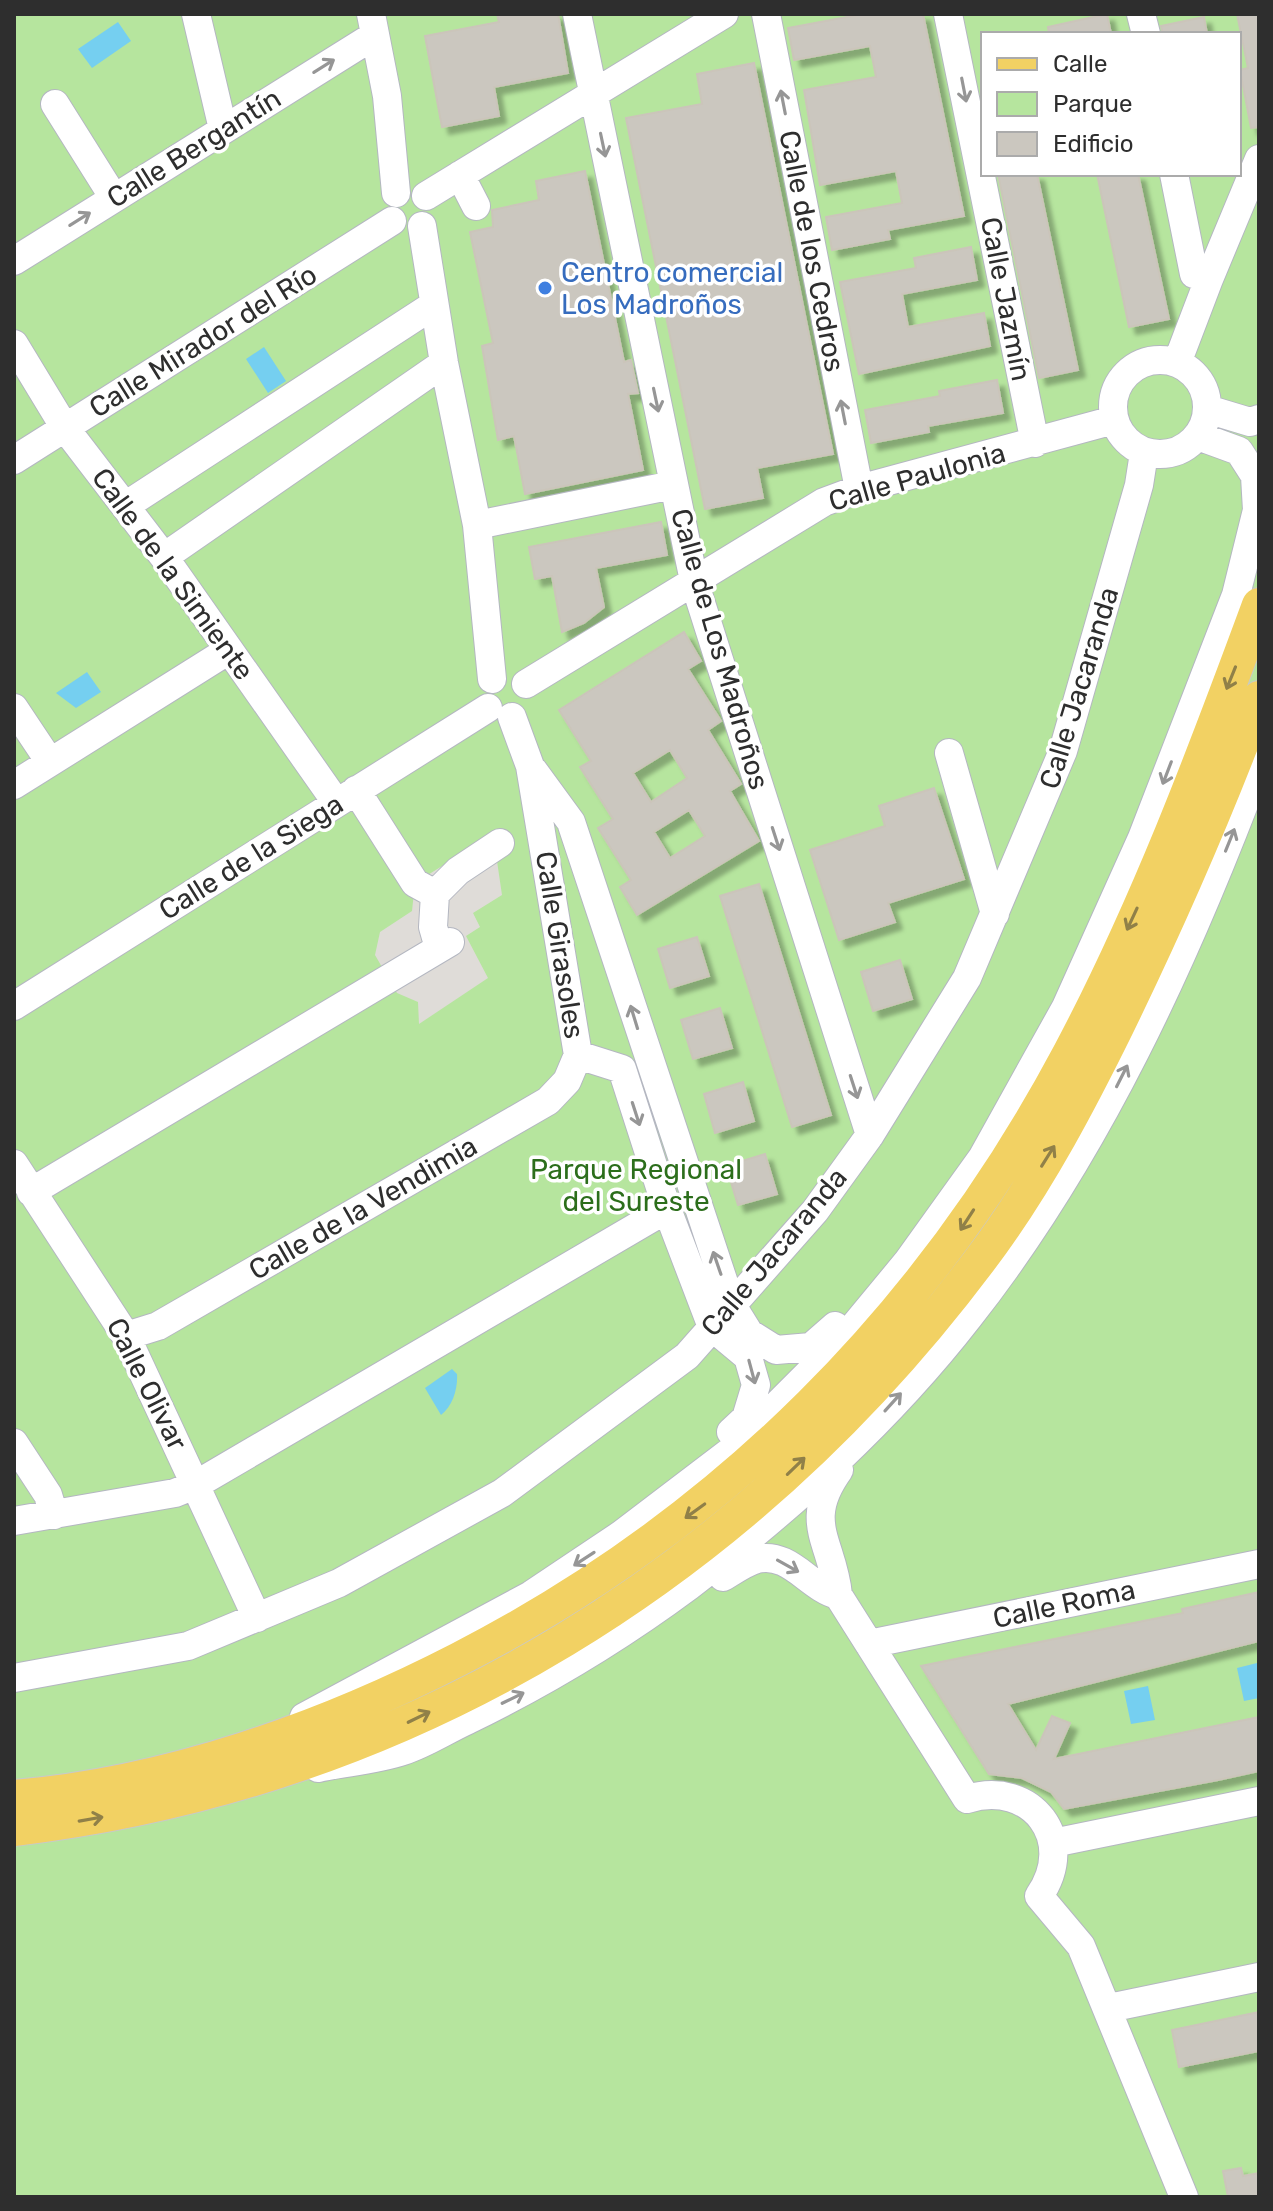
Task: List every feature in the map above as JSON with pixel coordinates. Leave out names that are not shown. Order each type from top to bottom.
[{"type":"main road","points":[[14,1797],[54,1793],[169,1769],[286,1734],[390,1695],[536,1620],[708,1501],[842,1376],[960,1231],[1069,1053],[1160,858],[1247,600]]},
{"type":"main road","points":[[14,1829],[93,1820],[254,1781],[383,1735],[516,1670],[651,1586],[769,1492],[887,1376],[993,1242],[1070,1121],[1209,831],[1259,698]]},
{"type":"street","points":[[196,14],[223,129]]},
{"type":"street","name":"Calle de Los Madroños","points":[[577,14],[694,581],[870,1135]]},
{"type":"street","name":"Calle Mirador del Río","points":[[14,460],[460,175],[724,14]]},
{"type":"street","name":"Calle de los Cedros","points":[[766,14],[859,489]]},
{"type":"street","name":"Calle Jazmín","points":[[948,14],[1035,443]]},
{"type":"street","points":[[373,24],[426,310],[444,361]]},
{"type":"street","name":"Calle Bergantín","points":[[14,261],[223,129],[373,24]]},
{"type":"street","points":[[55,104],[114,198]]},
{"type":"street","points":[[1177,363],[1259,159]]},
{"type":"street","points":[[460,175],[476,206]]},
{"type":"street","points":[[1174,176],[1194,274],[1209,279]]},
{"type":"street","points":[[409,209],[510,679],[529,696],[526,707],[500,713],[484,697],[510,679]]},
{"type":"street","points":[[125,506],[426,310]]},
{"type":"street","name":"Calle de la Simiente","points":[[14,344],[65,428],[164,557],[229,650],[425,889]]},
{"type":"street","points":[[164,557],[444,361]]},
{"type":"street","points":[[1148,361],[1177,363],[1199,381],[1207,409],[1198,436],[1174,453],[1144,453],[1131,445],[1114,420],[1112,405],[1123,377],[1148,361]]},
{"type":"street","points":[[1207,409],[1250,422],[1259,419]]},
{"type":"street","name":"Calle Paulonia","points":[[510,679],[694,581],[824,502],[859,489],[1114,420]]},
{"type":"street","points":[[1198,436],[1239,451],[1255,476],[1257,510],[1247,600]]},
{"type":"street","name":"Calle Jacaranda","points":[[14,1678],[188,1646],[339,1583],[502,1493],[687,1356],[815,1211],[870,1135],[967,978],[1063,751],[1139,485],[1144,453]]},
{"type":"street","points":[[477,525],[673,485]]},
{"type":"street","points":[[286,1734],[310,1710],[531,1595],[622,1534],[731,1451],[846,1336],[908,1261],[982,1158],[1066,1007],[1247,600],[1259,533]]},
{"type":"street","points":[[14,785],[229,650]]},
{"type":"street","points":[[14,708],[50,762]]},
{"type":"street","name":"Calle Girasoles","points":[[500,713],[530,766],[571,822],[635,1065],[667,1209],[712,1327],[748,1357],[756,1385],[746,1418],[622,1534]]},
{"type":"street","name":"Calle de la Siega","points":[[14,1006],[346,796],[500,713]]},
{"type":"street","points":[[949,753],[995,914]]},
{"type":"street","points":[[644,1620],[762,1530],[858,1442],[968,1318],[1028,1233],[1103,1114],[1164,993],[1259,765]]},
{"type":"street","name":"Calle Girasoles","points":[[530,766],[578,1055],[635,1065]]},
{"type":"street","points":[[31,1192],[445,945],[433,927],[425,889],[500,843]]},
{"type":"street","name":"Calle de la Vendimia","points":[[126,1336],[158,1326],[548,1101],[567,1081],[578,1055]]},
{"type":"street","name":"Calle Girasoles","points":[[635,1065],[731,1304],[749,1333],[776,1350],[811,1347],[908,1261]]},
{"type":"street","name":"Calle Olivar","points":[[14,1164],[126,1336],[257,1618]]},
{"type":"street","points":[[14,1521],[175,1493],[197,1484],[667,1209]]},
{"type":"street","points":[[858,1442],[823,1491],[819,1532],[836,1576],[838,1595],[967,1799],[994,1794],[1021,1800],[1042,1818],[1053,1843],[1051,1877],[1039,1896],[1081,1946],[1184,2197]]},
{"type":"street","points":[[14,1443],[48,1495],[54,1515]]},
{"type":"street","points":[[254,1781],[403,1751],[535,1687],[644,1620],[756,1559],[772,1558],[790,1564],[822,1591],[838,1595]]},
{"type":"street","name":"Calle Roma","points":[[869,1644],[1259,1564]]},
{"type":"street","points":[[1053,1843],[1259,1801]]},
{"type":"street","points":[[1109,2008],[1259,1977]]},
{"type":"green space","name":"Parque Regional del Sureste","points":[[14,14],[1259,14],[1259,2197],[14,2197]]},
{"type":"shaded area","points":[[493,834],[502,895],[473,913],[480,927],[466,936],[488,978],[419,1024],[418,1002],[397,993],[375,955],[380,932],[412,911],[415,883]]},
{"type":"water","points":[[118,22],[131,41],[92,68],[78,49]]},
{"type":"water","points":[[264,347],[286,381],[268,393],[246,359]]},
{"type":"water","points":[[87,672],[101,692],[76,708],[56,693]]},
{"type":"water","points":[[452,1369],[457,1374],[456,1391],[449,1407],[441,1415],[425,1388]]},
{"type":"water","points":[[1257,1663],[1259,1698],[1244,1701],[1237,1668]]},
{"type":"water","points":[[1148,1686],[1155,1720],[1131,1724],[1124,1691]]},
{"type":"building","points":[[497,14],[558,14],[568,73],[494,87],[499,116],[442,127],[425,36],[499,22]]},
{"type":"building","points":[[863,14],[923,14],[964,216],[888,230],[890,239],[832,250],[826,217],[902,203],[896,171],[820,185],[804,90],[876,77],[870,46],[794,60],[788,28]]},
{"type":"building","points":[[1107,14],[1111,32],[1049,32],[1048,27]]},
{"type":"building","points":[[1237,14],[1259,14],[1259,127],[1251,128],[1241,75],[1241,70],[1248,68]]},
{"type":"building","points":[[1204,17],[1207,32],[1162,32],[1161,26]]},
{"type":"building","points":[[754,63],[833,454],[757,468],[763,498],[705,509],[626,118],[702,104],[697,74]]},
{"type":"building","name":"Centro comercial Los Madroños","points":[[585,171],[624,362],[631,360],[638,393],[628,394],[643,470],[525,494],[514,436],[498,440],[482,346],[493,343],[470,232],[493,227],[492,210],[539,200],[536,181]]},
{"type":"building","points":[[998,176],[1037,176],[1078,370],[1039,378]]},
{"type":"building","points":[[1097,176],[1138,176],[1169,319],[1129,327]]},
{"type":"building","points":[[971,247],[977,280],[902,294],[908,327],[984,313],[990,346],[859,374],[840,282],[916,268],[914,258]]},
{"type":"building","points":[[997,380],[1003,413],[928,426],[929,432],[871,443],[865,410],[940,396],[939,391]]},
{"type":"building","points":[[661,522],[667,555],[596,568],[604,607],[584,623],[562,632],[552,576],[535,579],[529,547]]},
{"type":"building","points":[[684,632],[701,661],[688,669],[721,721],[708,730],[741,784],[730,791],[759,841],[637,915],[620,887],[631,880],[598,828],[613,819],[580,767],[591,761],[559,710]],"holes":[[[670,750],[687,778],[651,802],[633,773]],[[689,810],[705,836],[670,858],[654,832]]]},
{"type":"building","points":[[934,788],[964,879],[888,903],[895,922],[839,940],[810,850],[885,826],[879,806]]},
{"type":"building","points":[[759,884],[831,1115],[792,1127],[720,896]]},
{"type":"building","points":[[697,937],[709,976],[670,988],[658,949]]},
{"type":"building","points":[[900,960],[912,999],[873,1011],[861,972]]},
{"type":"building","points":[[720,1008],[732,1048],[693,1059],[681,1020]]},
{"type":"building","points":[[743,1082],[754,1121],[715,1133],[704,1094]]},
{"type":"building","points":[[765,1154],[777,1194],[738,1205],[726,1166]]},
{"type":"building","points":[[1259,1592],[1259,1641],[1008,1704],[1036,1750],[1052,1716],[1070,1723],[1054,1759],[1259,1717],[1259,1771],[1218,1780],[1064,1809],[1051,1792],[1022,1778],[989,1774],[921,1666],[1183,1613],[1182,1609]]},
{"type":"building","points":[[1259,2012],[1259,2051],[1179,2067],[1172,2030]]},
{"type":"building","points":[[1241,2168],[1243,2176],[1259,2173],[1259,2197],[1228,2197],[1223,2171]]},
{"type":"place","name":"Centro comercial Los Madroños","points":[[545,288]]}]
